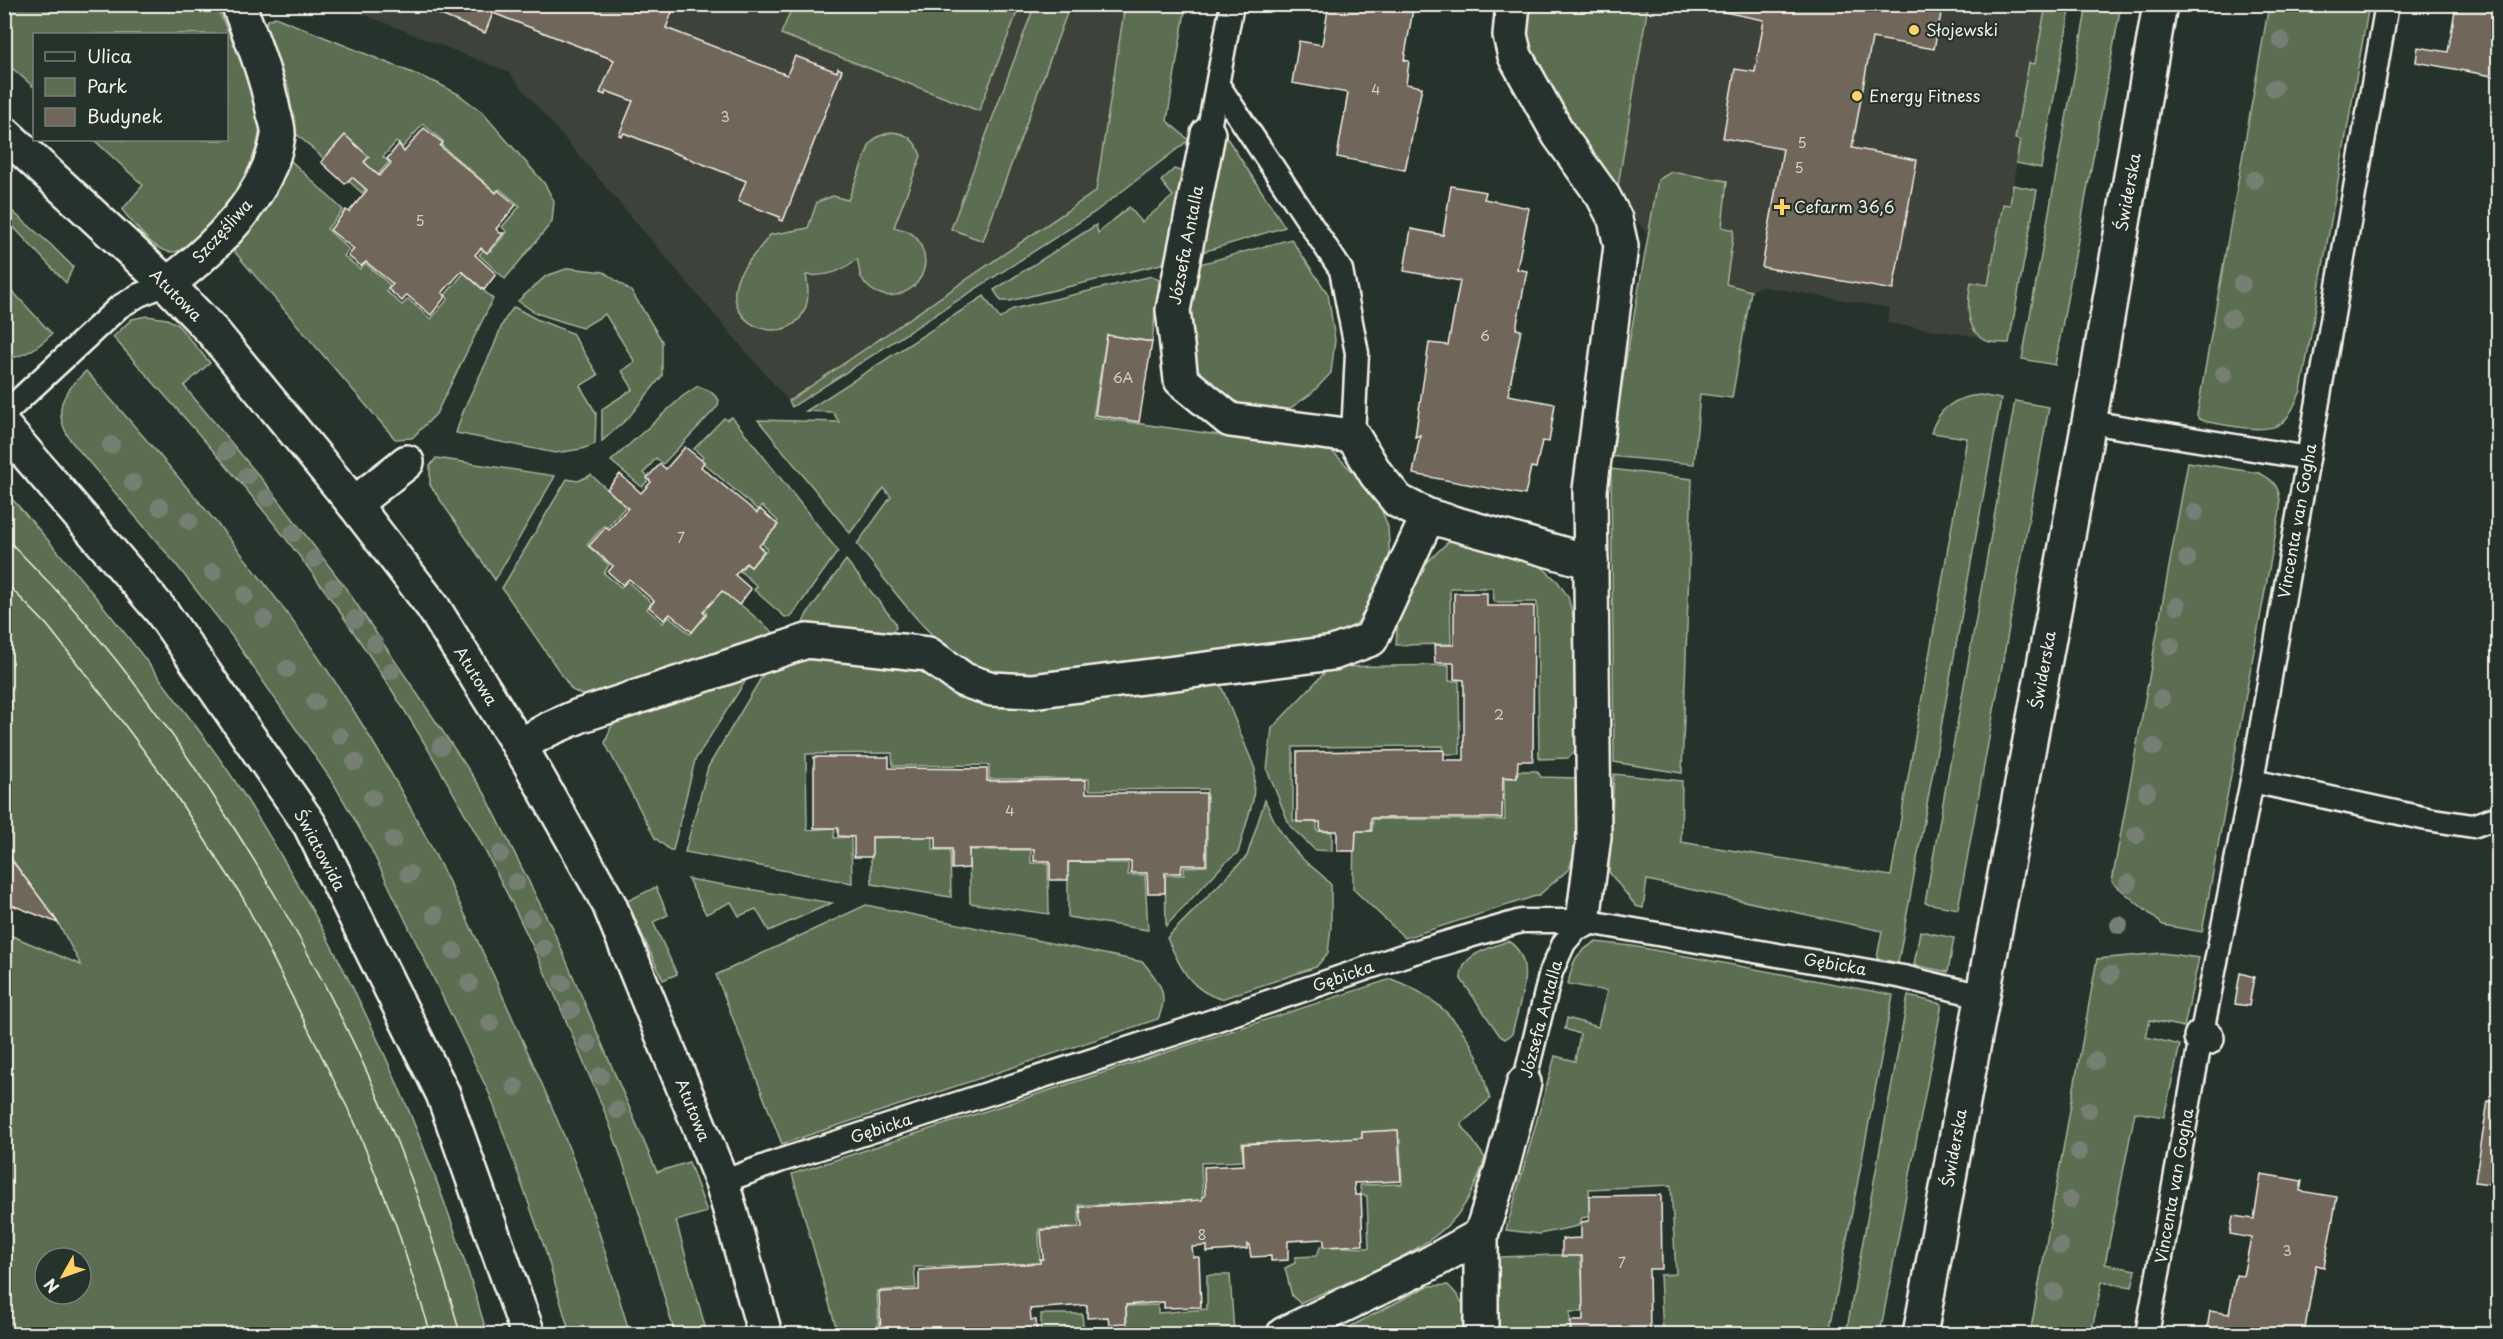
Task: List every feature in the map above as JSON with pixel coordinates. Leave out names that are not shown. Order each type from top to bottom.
[{"type":"street","points":[[1513,4],[1510,35],[1515,56],[1559,135],[1603,196],[1615,219],[1622,246],[1590,490],[1594,836],[1583,921]]},
{"type":"street","name":"Świderska","points":[[1920,1335],[2089,422],[2160,4]]},
{"type":"street","name":"Szczęśliwa","points":[[166,284],[194,265],[216,243],[252,199],[265,176],[278,135],[266,75],[237,5]]},
{"type":"street","name":"Atutowa","points":[[4,132],[166,284],[214,333],[354,504],[433,607],[519,746],[609,904],[722,1182],[765,1335]]},
{"type":"street","name":"Józsefa Antalla","points":[[1208,134],[1173,310],[1181,380],[1230,420],[1353,436]]},
{"type":"street","name":"Światowida","points":[[4,427],[162,612],[310,825],[443,1094],[528,1335]]},
{"type":"street","points":[[1353,436],[1376,474],[1398,501],[1428,516],[1591,562]]},
{"type":"street","points":[[354,504],[407,462]]},
{"type":"street","points":[[519,746],[579,716],[807,641],[928,654],[964,680],[992,689],[1032,691],[1333,653],[1371,639],[1428,516]]},
{"type":"street","name":"Józsefa Antalla","points":[[1481,1335],[1481,1235],[1502,1168],[1524,1083]]},
{"type":"street","points":[[1284,1335],[1425,1266],[1481,1235]]},
{"type":"lane","name":"Józsefa Antalla","points":[[1208,134],[1232,4]]},
{"type":"lane","name":"Vincenta van Gogha","points":[[2147,1335],[2252,781],[2387,4]]},
{"type":"lane","points":[[1218,85],[1341,270],[1357,353],[1353,436]]},
{"type":"lane","name":"Szczęśliwa","points":[[4,414],[118,308],[139,295],[166,284]]},
{"type":"lane","points":[[2089,422],[2308,458]]},
{"type":"lane","points":[[2252,781],[2427,819],[2473,826],[2499,817]]},
{"type":"lane","name":"Gębicka","points":[[722,1182],[1186,1030],[1411,953],[1521,921],[1583,921],[1903,977],[1982,996]]},
{"type":"lane","name":"Józsefa Antalla","points":[[1524,1083],[1551,972],[1564,943],[1583,921]]},
{"type":"shaded area","points":[[1528,4],[2046,5],[2035,64],[2030,63],[2015,139],[2020,140],[2010,205],[2003,204],[1980,337],[1887,323],[1890,308],[1760,286],[1751,291],[1726,284],[1734,231],[1722,227],[1727,181],[1659,180],[1648,236],[1617,192]]},
{"type":"shaded area","points":[[340,5],[1125,5],[1096,191],[789,402],[508,72]]},
{"type":"green space","points":[[197,4],[220,14],[254,94],[258,107],[260,131],[250,165],[238,187],[206,230],[194,241],[183,249],[173,252],[158,248],[151,243],[122,210],[143,185],[95,141],[228,141],[228,33],[33,33],[33,86],[5,62],[4,5]]},
{"type":"green space","points":[[793,4],[1020,5],[979,111],[781,34]]},
{"type":"green space","points":[[1035,4],[1070,5],[983,241],[951,229]]},
{"type":"green space","points":[[1125,5],[1186,5],[1167,121],[1189,140],[1095,212],[792,407],[789,401],[1096,191]]},
{"type":"green space","points":[[1528,5],[1648,5],[1617,192],[1574,135],[1548,94],[1530,50],[1525,27]]},
{"type":"green space","points":[[2046,5],[2071,5],[2041,168],[2016,163],[2020,140],[2015,139],[2029,63],[2035,64]]},
{"type":"green space","points":[[2087,5],[2121,5],[2055,365],[2022,359]]},
{"type":"green space","points":[[2269,5],[2369,5],[2301,391],[2291,412],[2282,423],[2275,427],[2257,429],[2208,422],[2199,419],[2197,415]]},
{"type":"green space","points":[[275,17],[437,83],[458,94],[482,112],[544,183],[554,201],[552,222],[505,279],[479,255],[486,247],[491,251],[507,232],[502,227],[520,206],[500,189],[497,193],[440,144],[443,141],[423,124],[403,147],[396,142],[383,157],[389,162],[362,193],[293,131],[289,89],[262,29],[268,20]]},
{"type":"green space","points":[[891,132],[910,138],[921,156],[894,227],[911,233],[920,244],[925,259],[923,272],[917,283],[907,291],[895,295],[883,295],[871,289],[861,277],[857,259],[833,273],[806,275],[807,301],[800,318],[787,328],[771,330],[755,326],[743,316],[735,300],[737,280],[743,269],[770,235],[808,228],[817,202],[833,196],[848,200],[870,144],[877,137]]},
{"type":"green space","points":[[1220,134],[1225,135],[1285,227],[1190,256]]},
{"type":"green space","points":[[288,158],[343,210],[327,229],[349,249],[344,256],[360,269],[365,263],[390,285],[386,291],[402,305],[408,299],[431,319],[448,299],[445,295],[464,273],[493,299],[436,414],[412,438],[395,439],[233,250],[264,206]]},
{"type":"green space","points":[[1174,169],[1183,172],[1184,180],[1165,261],[1161,264],[1010,301],[1001,301],[994,290],[1096,225],[1098,233],[1129,207],[1142,222],[1173,196],[1161,181]]},
{"type":"green space","points":[[1671,172],[1727,181],[1722,227],[1734,230],[1726,284],[1751,291],[1732,398],[1700,394],[1694,464],[1609,456],[1658,180]]},
{"type":"green space","points":[[2013,185],[2037,190],[2009,343],[1991,342],[1981,338],[1972,326],[1968,304],[1970,289],[1971,282],[1988,285],[2003,204],[2010,205]]},
{"type":"green space","points":[[5,205],[73,267],[66,283],[5,218]]},
{"type":"green space","points":[[1291,239],[1328,294],[1335,340],[1331,373],[1312,393],[1289,409],[1255,415],[1204,387],[1190,357],[1189,267]]},
{"type":"green space","points":[[569,268],[604,272],[632,292],[662,341],[662,376],[628,418],[602,441],[602,409],[633,389],[622,371],[635,362],[605,314],[582,328],[536,313],[518,301],[546,276]]},
{"type":"green space","points":[[1152,276],[1159,280],[1152,342],[1107,335],[1093,417],[1332,451],[1376,495],[1388,527],[1390,563],[1381,594],[1355,625],[1318,642],[1031,678],[993,673],[972,665],[956,655],[924,627],[857,544],[891,497],[884,488],[850,533],[758,420],[839,422],[833,412],[806,411],[984,296],[1000,319],[1013,309]]},
{"type":"green space","points":[[4,282],[52,334],[31,351],[6,359]]},
{"type":"green space","points":[[514,307],[536,319],[572,333],[598,375],[580,386],[596,413],[595,444],[582,449],[555,453],[456,433],[501,327]]},
{"type":"green space","points":[[147,316],[167,319],[177,324],[210,363],[184,386],[275,495],[345,587],[485,794],[554,932],[657,1172],[689,1162],[707,1212],[676,1221],[707,1334],[675,1334],[611,1128],[554,992],[472,826],[410,719],[377,666],[289,542],[173,404],[113,337],[132,319]]},
{"type":"green space","points":[[86,371],[161,456],[268,588],[334,681],[406,799],[479,945],[570,1150],[592,1210],[630,1334],[570,1334],[545,1249],[490,1095],[370,847],[334,784],[231,635],[175,563],[71,441],[65,430],[61,411],[62,403],[71,387]]},
{"type":"green space","points":[[698,386],[710,391],[719,400],[718,406],[663,464],[656,458],[644,473],[650,478],[642,487],[611,461],[683,396]]},
{"type":"green space","points":[[1980,395],[2001,399],[1898,963],[1877,958],[1882,931],[1647,880],[1643,908],[1636,906],[1609,872],[1614,774],[1682,781],[1681,842],[1891,876],[1967,438],[1931,433],[1938,417],[1949,405],[1963,398]]},
{"type":"green space","points":[[2015,401],[2049,407],[1958,909],[1925,903]]},
{"type":"green space","points":[[732,417],[838,551],[791,617],[785,617],[754,590],[757,586],[740,571],[746,564],[751,567],[767,549],[761,542],[778,521],[762,506],[758,510],[701,461],[703,457],[694,449],[724,418],[727,420]]},
{"type":"green space","points":[[436,458],[555,476],[495,580],[430,485],[430,466]]},
{"type":"green space","points":[[2188,462],[2259,473],[2270,479],[2277,487],[2280,503],[2202,932],[2163,925],[2112,882]]},
{"type":"green space","points":[[1611,469],[1692,479],[1682,773],[1614,762]]},
{"type":"green space","points":[[591,475],[626,506],[607,528],[604,526],[587,545],[609,565],[604,573],[621,587],[627,581],[652,603],[647,609],[663,623],[669,616],[690,634],[707,614],[704,611],[722,589],[774,633],[588,698],[572,690],[502,588],[567,479],[578,481]]},
{"type":"green space","points":[[4,490],[93,593],[156,673],[226,768],[281,855],[352,987],[414,1123],[441,1193],[487,1334],[5,1334],[5,933],[81,965],[58,923],[5,850]]},
{"type":"green space","points":[[1466,538],[1508,547],[1542,567],[1558,582],[1568,597],[1575,623],[1577,750],[1568,758],[1539,759],[1537,602],[1494,602],[1493,588],[1450,588],[1451,644],[1396,645],[1399,598],[1407,582],[1449,541]]},
{"type":"green space","points":[[846,560],[895,622],[896,628],[887,635],[802,625],[807,614]]},
{"type":"green space","points":[[819,655],[918,667],[961,696],[1218,678],[1255,769],[1253,800],[1238,853],[1226,862],[1166,926],[1165,875],[1184,875],[1184,867],[1207,866],[1207,789],[1089,790],[1089,779],[989,779],[989,765],[893,766],[892,753],[806,754],[807,830],[835,828],[834,838],[851,837],[852,883],[685,852],[708,767],[764,673],[792,660]]},
{"type":"green space","points":[[1449,665],[1449,681],[1459,681],[1460,754],[1443,754],[1443,746],[1293,747],[1293,821],[1317,822],[1317,831],[1332,832],[1332,851],[1315,850],[1290,826],[1267,770],[1272,728],[1330,667]]},
{"type":"green space","points":[[746,680],[695,760],[673,850],[670,850],[655,838],[605,743],[612,724]]},
{"type":"green space","points":[[1517,771],[1537,771],[1541,777],[1576,778],[1576,848],[1569,869],[1539,895],[1405,938],[1353,889],[1354,831],[1372,831],[1373,819],[1505,820],[1504,778],[1516,778]]},
{"type":"green space","points":[[1265,800],[1277,826],[1288,842],[1331,885],[1331,927],[1328,953],[1316,967],[1221,999],[1201,990],[1193,983],[1181,967],[1167,938],[1247,856]]},
{"type":"green space","points":[[933,836],[933,850],[950,850],[951,897],[872,884],[870,838]]},
{"type":"green space","points":[[969,850],[1031,850],[1031,863],[1048,863],[1049,914],[970,903]]},
{"type":"green space","points":[[1068,862],[1128,863],[1128,875],[1145,875],[1148,930],[1068,917]]},
{"type":"green space","points":[[688,879],[832,903],[769,931],[756,909],[739,916],[731,902],[706,914]]},
{"type":"green space","points":[[656,887],[668,915],[653,922],[677,974],[663,980],[627,901]]},
{"type":"green space","points":[[866,905],[1143,962],[1158,982],[1163,995],[1158,1019],[782,1144],[716,975]]},
{"type":"green space","points":[[1920,931],[1954,938],[1948,972],[1914,965]]},
{"type":"green space","points":[[1508,941],[1523,959],[1524,984],[1512,1034],[1505,1039],[1500,1036],[1461,979],[1465,964],[1470,958]]},
{"type":"green space","points":[[1595,942],[1632,946],[1893,995],[1829,1334],[1663,1334],[1660,1275],[1676,1274],[1671,1185],[1589,1189],[1591,1216],[1582,1218],[1578,1226],[1539,1234],[1506,1230],[1555,1056],[1575,1061],[1580,1034],[1565,1029],[1567,1018],[1598,1027],[1607,991],[1568,984],[1576,959]]},
{"type":"green space","points":[[2162,953],[2199,958],[2184,1027],[2150,1020],[2146,1037],[2180,1045],[2164,1117],[2135,1112],[2105,1264],[2136,1270],[2132,1287],[2102,1282],[2091,1334],[2030,1334],[2097,959]]},
{"type":"green space","points":[[1391,979],[1429,998],[1459,1026],[1477,1056],[1490,1099],[1461,1124],[1485,1158],[1472,1192],[1450,1223],[1418,1247],[1379,1268],[1300,1303],[1292,1296],[1285,1268],[1295,1263],[1295,1257],[1316,1256],[1321,1246],[1369,1248],[1367,1196],[1361,1195],[1360,1185],[1402,1184],[1400,1140],[1242,1143],[1243,1161],[1201,1163],[1203,1202],[1079,1205],[1079,1227],[1039,1229],[1040,1265],[914,1267],[916,1288],[877,1291],[879,1334],[838,1334],[792,1174]]},
{"type":"green space","points":[[1908,996],[1942,1004],[1880,1334],[1846,1334]]},
{"type":"green space","points":[[1580,1254],[1586,1312],[1570,1312],[1570,1332],[1497,1334],[1494,1265],[1501,1257]]},
{"type":"green space","points":[[1207,1275],[1230,1275],[1234,1333],[1128,1334],[1126,1306],[1158,1305],[1158,1313],[1207,1309]]},
{"type":"green space","points":[[1448,1285],[1464,1307],[1467,1334],[1336,1334],[1428,1286]]},
{"type":"green space","points":[[1041,1314],[1082,1314],[1084,1334],[1041,1334]]},
{"type":"building","points":[[414,4],[675,4],[666,28],[787,75],[795,56],[837,72],[838,68],[842,70],[783,221],[779,220],[780,217],[738,201],[746,181],[624,133],[622,136],[619,135],[633,101],[606,91],[605,95],[600,93],[614,60],[493,13],[485,33]]},
{"type":"building","points":[[1329,4],[1414,4],[1404,60],[1409,61],[1406,84],[1422,87],[1405,170],[1337,157],[1348,93],[1292,83],[1299,41],[1322,45]]},
{"type":"building","points":[[1684,4],[1943,4],[1934,49],[1872,38],[1852,148],[1917,160],[1893,290],[1762,267],[1783,149],[1723,138],[1735,69],[1755,72],[1764,20]]},
{"type":"building","points":[[2456,4],[2498,4],[2498,77],[2416,62],[2418,47],[2448,52]]},
{"type":"building","points":[[424,128],[443,143],[440,146],[496,193],[498,190],[516,205],[496,229],[504,233],[487,253],[481,248],[475,255],[496,274],[484,290],[462,271],[442,293],[446,296],[431,315],[407,295],[402,301],[388,289],[393,284],[366,262],[361,266],[348,256],[354,249],[330,230],[346,210],[349,212],[367,190],[352,177],[345,184],[321,162],[345,135],[369,157],[364,162],[379,176],[391,163],[387,159],[399,144],[404,152]]},
{"type":"building","points":[[1451,186],[1486,192],[1484,199],[1529,208],[1517,269],[1527,271],[1516,329],[1521,330],[1508,395],[1555,404],[1549,442],[1542,441],[1536,468],[1531,467],[1525,495],[1413,474],[1420,435],[1415,437],[1429,343],[1448,345],[1460,281],[1404,271],[1411,229],[1443,235]]},
{"type":"building","points":[[1107,335],[1152,342],[1139,422],[1095,415]]},
{"type":"building","points":[[685,447],[704,462],[701,467],[757,513],[760,509],[778,525],[759,546],[764,551],[751,567],[746,563],[735,575],[751,589],[739,605],[722,591],[703,612],[706,615],[692,632],[670,614],[664,620],[649,607],[654,601],[629,579],[623,585],[608,572],[613,566],[589,546],[606,527],[609,530],[628,508],[607,489],[620,474],[641,493],[651,482],[647,478],[660,464],[666,469]]},
{"type":"building","points":[[1454,593],[1487,593],[1487,606],[1534,606],[1533,761],[1518,761],[1517,778],[1503,777],[1502,818],[1371,818],[1371,831],[1356,831],[1355,851],[1337,851],[1337,831],[1320,831],[1320,822],[1297,822],[1297,752],[1444,750],[1444,760],[1464,760],[1464,680],[1454,679],[1454,663],[1435,663],[1434,645],[1454,645]]},
{"type":"building","points":[[814,757],[889,757],[889,768],[987,769],[987,781],[1086,780],[1086,793],[1206,793],[1206,865],[1182,865],[1181,873],[1165,873],[1165,893],[1148,893],[1147,873],[1131,873],[1131,861],[1068,862],[1068,880],[1050,880],[1050,861],[1034,861],[1034,849],[969,849],[969,868],[952,869],[952,849],[936,849],[936,837],[872,837],[872,857],[854,857],[854,837],[838,836],[838,828],[814,828]]},
{"type":"building","points":[[4,850],[50,911],[58,923],[4,902]]},
{"type":"building","points":[[2240,973],[2254,977],[2249,1006],[2235,1004]]},
{"type":"building","points":[[2488,1101],[2498,1102],[2498,1185],[2475,1182]]},
{"type":"building","points":[[1398,1130],[1401,1181],[1354,1183],[1355,1195],[1361,1195],[1363,1245],[1324,1247],[1324,1239],[1288,1241],[1288,1260],[1271,1261],[1271,1256],[1251,1257],[1247,1244],[1247,1249],[1207,1252],[1207,1246],[1192,1247],[1193,1257],[1199,1257],[1201,1307],[1164,1308],[1164,1302],[1126,1305],[1126,1323],[1109,1324],[1108,1317],[1087,1318],[1087,1305],[1030,1309],[1031,1320],[1036,1320],[1037,1334],[881,1334],[879,1292],[919,1290],[919,1270],[1040,1263],[1040,1259],[1043,1259],[1041,1230],[1082,1228],[1080,1207],[1202,1200],[1205,1196],[1204,1167],[1244,1165],[1243,1144],[1362,1138],[1362,1132]]},
{"type":"building","points":[[2261,1174],[2302,1181],[2300,1191],[2337,1197],[2324,1267],[2316,1265],[2304,1334],[2225,1334],[2207,1329],[2210,1311],[2229,1314],[2236,1275],[2243,1276],[2251,1238],[2230,1234],[2233,1216],[2254,1219]]},
{"type":"building","points":[[1661,1195],[1662,1269],[1649,1269],[1650,1334],[1571,1334],[1571,1321],[1583,1321],[1582,1256],[1562,1256],[1562,1239],[1581,1238],[1581,1222],[1589,1221],[1589,1196]]},
{"type":"tram line","points":[[4,536],[91,629],[152,708],[227,817],[300,939],[365,1066],[393,1132],[441,1266],[460,1334]]},
{"type":"tram line","points":[[4,581],[47,625],[106,700],[165,779],[243,898],[355,1123],[396,1225],[431,1334]]},
{"type":"place","name":"Słojewski","points":[[1914,30]]},
{"type":"place","name":"Energy Fitness","points":[[1857,96]]},
{"type":"place","name":"Cefarm 36,6","points":[[1782,207]]}]
